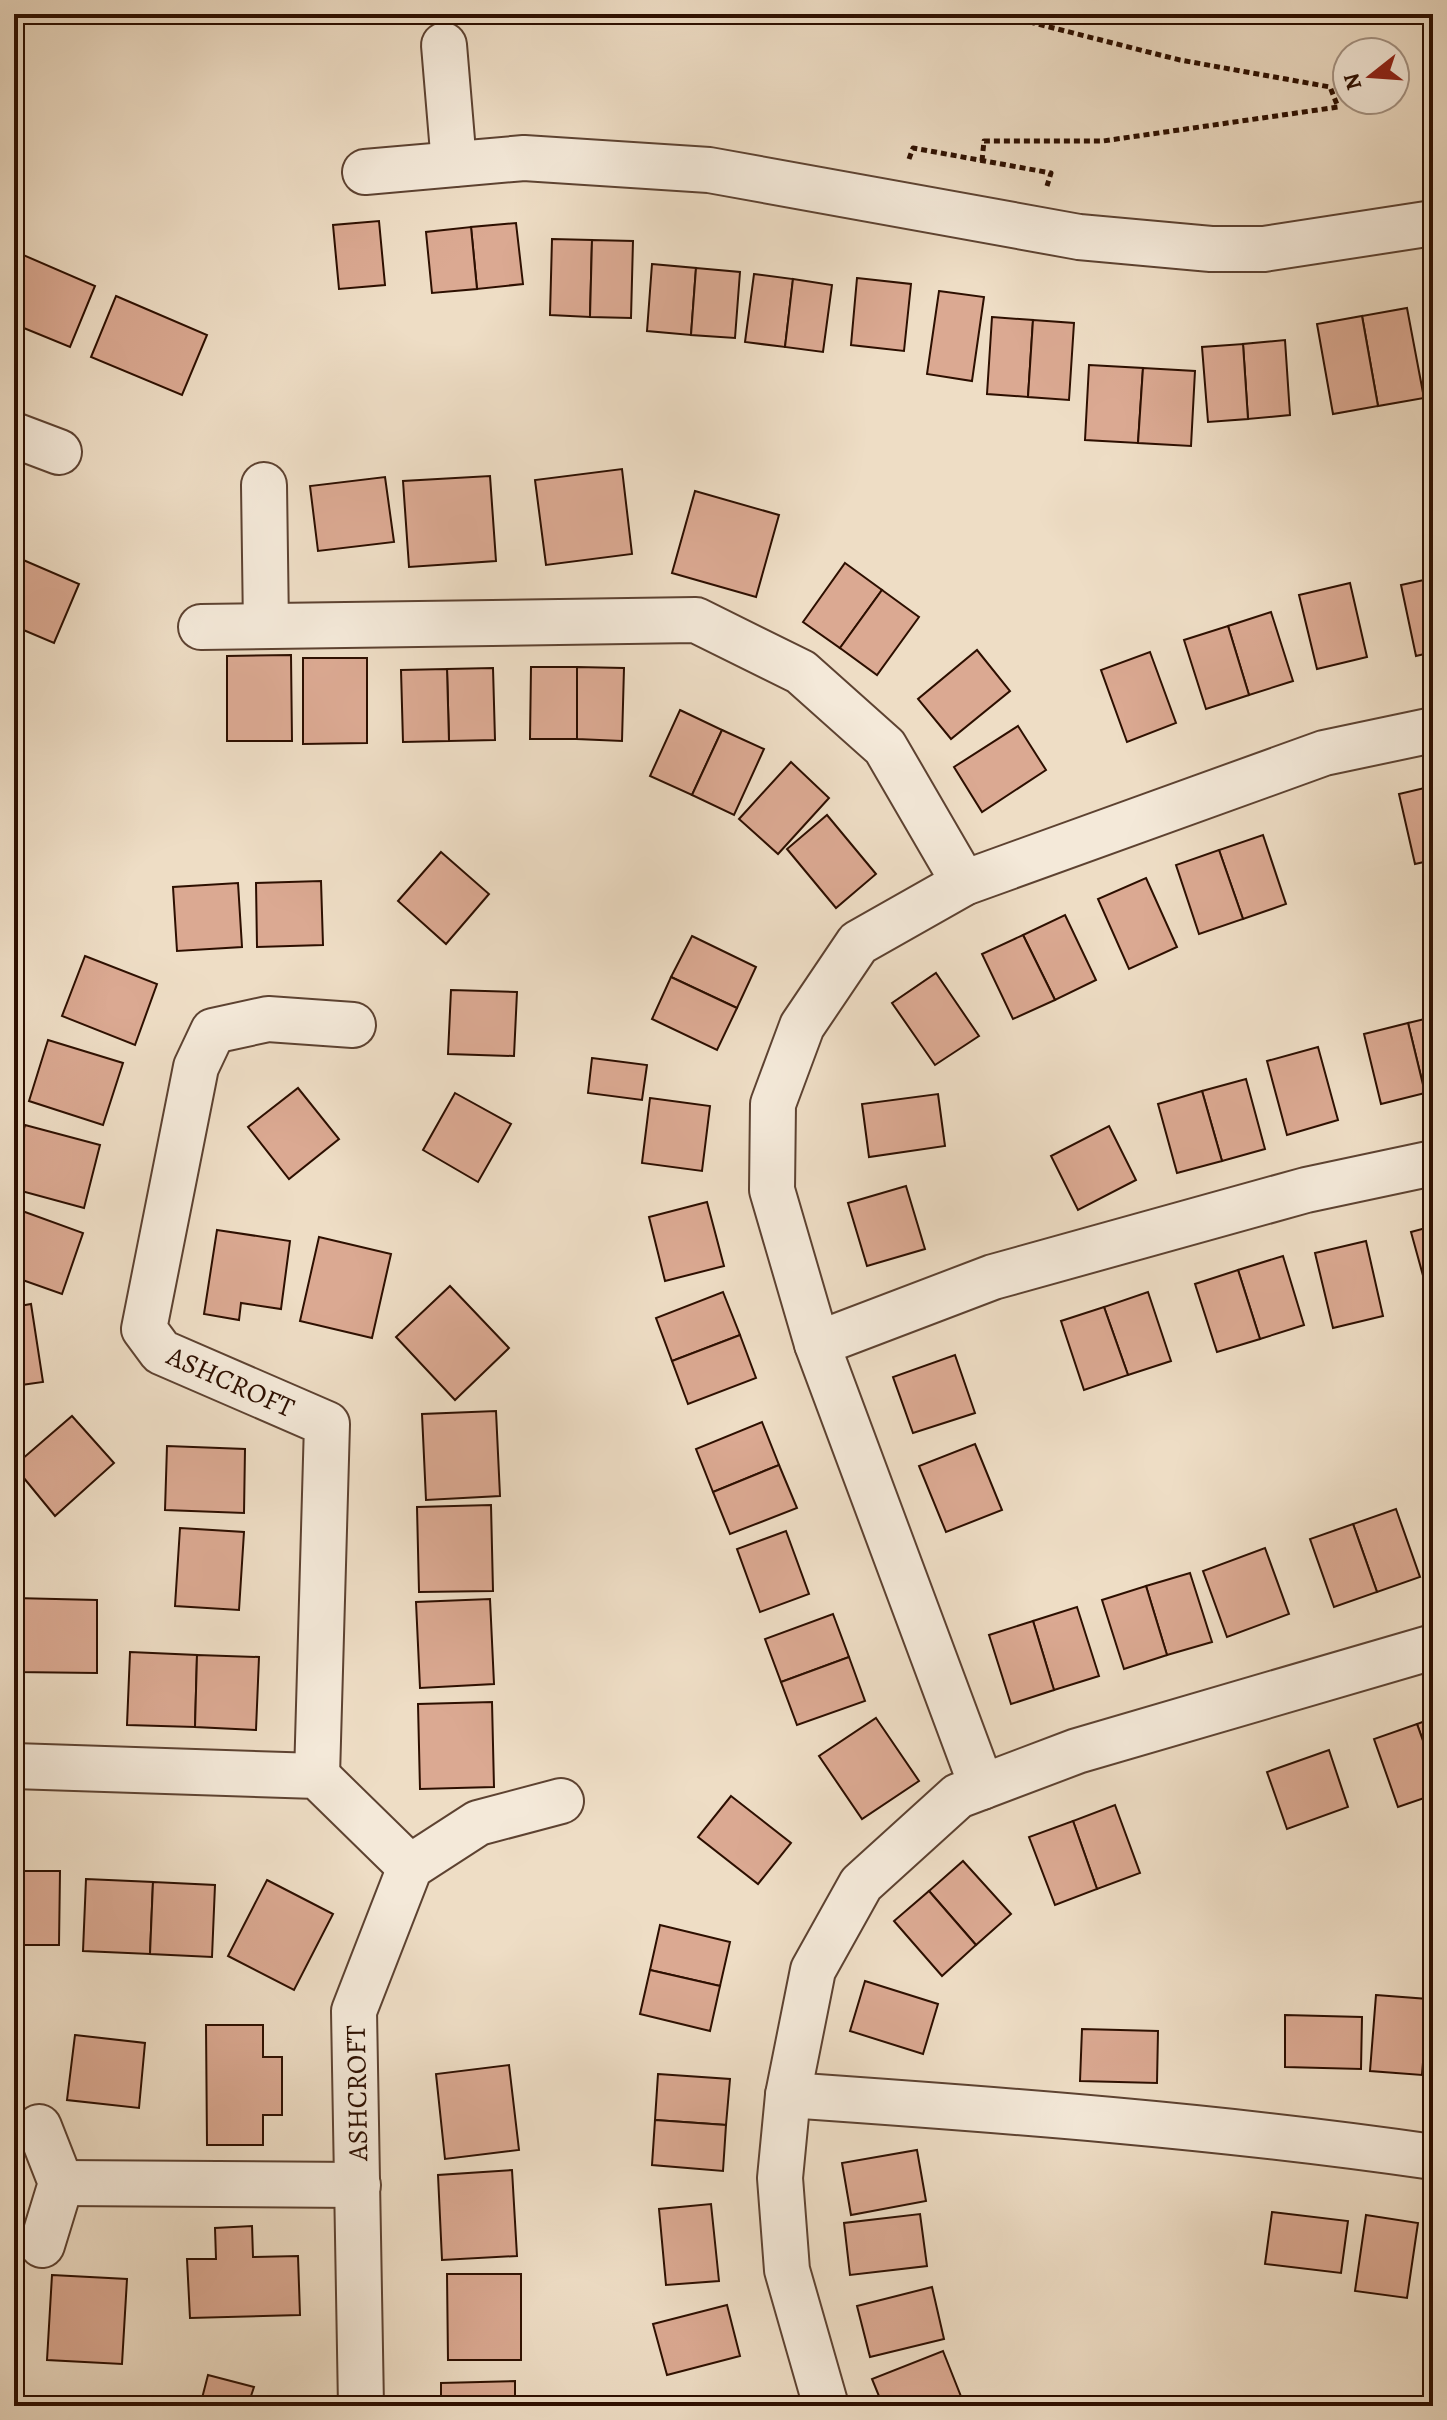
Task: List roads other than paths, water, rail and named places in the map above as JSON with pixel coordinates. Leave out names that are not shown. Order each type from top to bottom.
[{"type":"street","points":[[444,45],[454,164]]},
{"type":"street","points":[[365,172],[524,158],[709,170],[1079,237],[1211,249],[1264,249],[1433,223]]},
{"type":"street","points":[[14,435],[59,452]]},
{"type":"street","points":[[264,485],[266,626]]},
{"type":"street","points":[[201,627],[696,620],[801,672],[885,747],[964,883]]},
{"type":"street","points":[[982,1787],[817,1344],[772,1190],[773,1104],[802,1026],[858,943],[964,883],[1324,753],[1433,730]]},
{"type":"street","name":"ASHCROFT","points":[[317,1776],[327,1424],[161,1352],[144,1329],[196,1067],[213,1031],[268,1019],[353,1025]]},
{"type":"street","points":[[817,1344],[993,1277],[1306,1190],[1433,1163]]},
{"type":"street","points":[[826,2406],[787,2270],[780,2178],[788,2095],[813,1970],[861,1884],[958,1796],[1077,1751],[1433,1647]]},
{"type":"street","points":[[14,1766],[317,1776],[410,1867],[478,1823],[561,1801]]},
{"type":"street","name":"ASHCROFT","points":[[361,2406],[354,2011],[410,1867]]},
{"type":"street","points":[[788,2095],[1054,2114],[1280,2135],[1433,2157]]},
{"type":"street","points":[[39,2127],[61,2183],[42,2245]]},
{"type":"street","name":"ASHCROFT","points":[[61,2183],[358,2185]]}]
